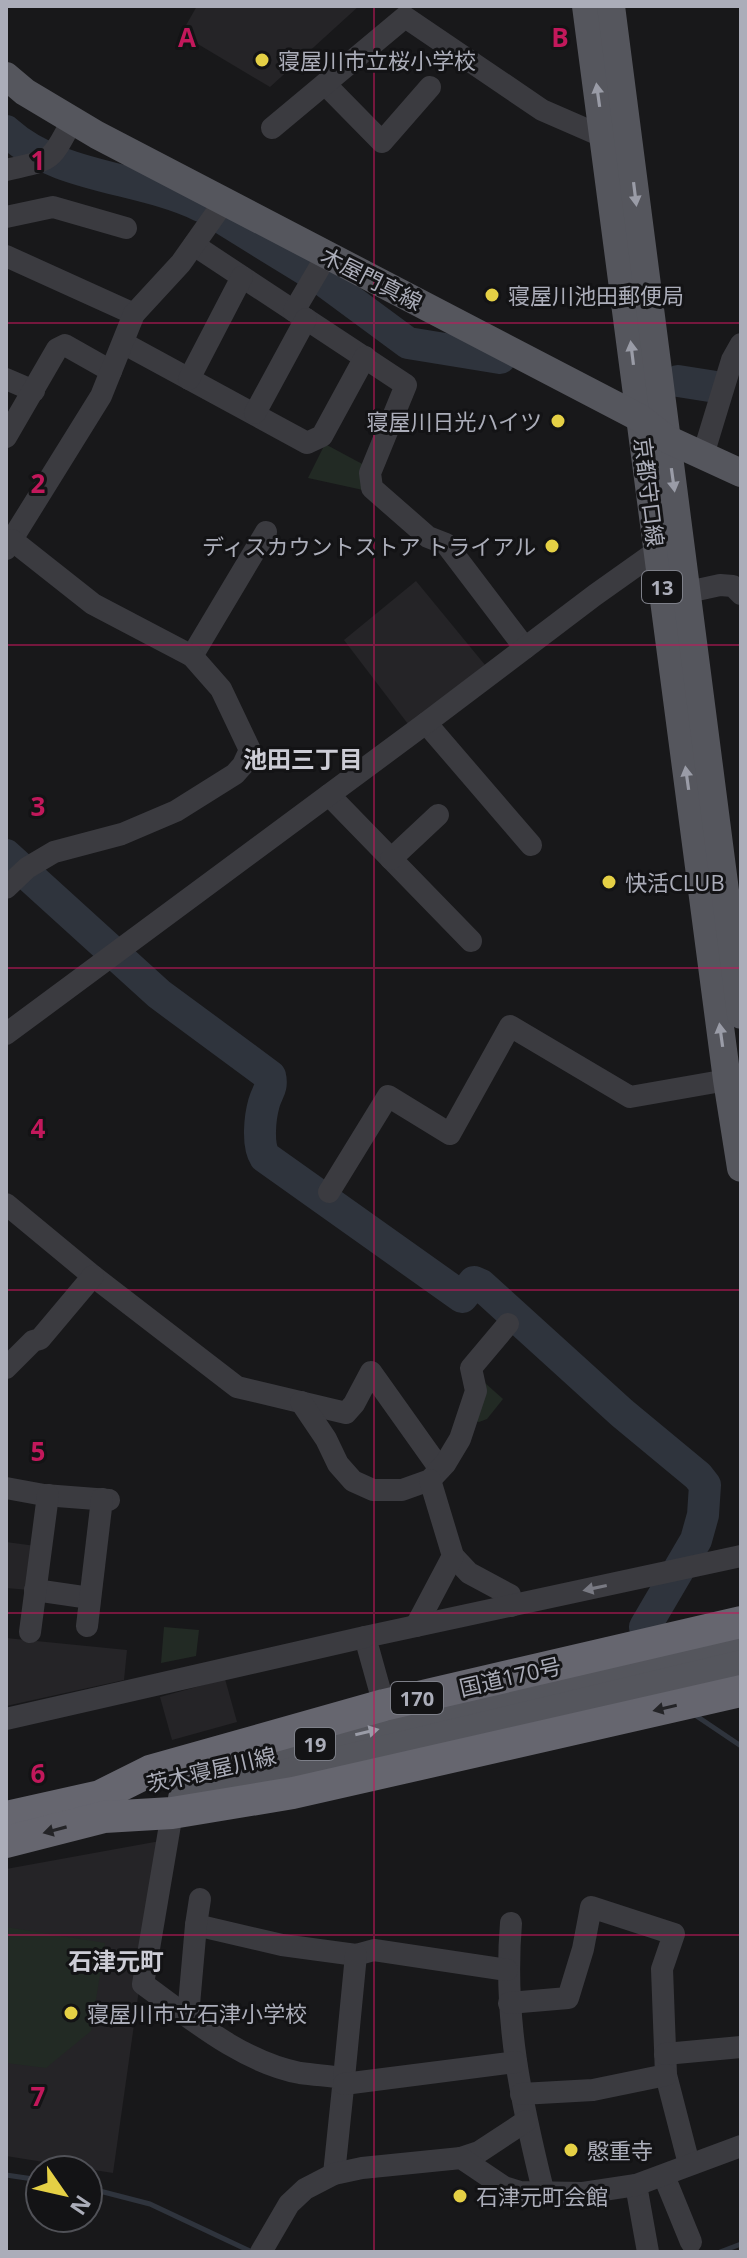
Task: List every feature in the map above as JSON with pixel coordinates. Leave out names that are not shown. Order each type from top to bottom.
[{"type":"highway","name":"国道170号","points":[[6,1842],[102,1806],[150,1771],[384,1705],[741,1622]]},
{"type":"highway","name":"国道170号","points":[[6,1817],[102,1806],[172,1813],[293,1793],[741,1691]]},
{"type":"main road","name":"京都守口線","points":[[586,6],[741,1168]]},
{"type":"main road","name":"京都守口線","points":[[611,6],[741,1015]]},
{"type":"main road","name":"木屋門真線","points":[[6,76],[72,121],[224,202],[319,267],[640,418],[667,439],[741,473]]},
{"type":"main road","name":"茨木寝屋川線","points":[[102,1806],[530,1703],[741,1642]]},
{"type":"main road","name":"茨木寝屋川線","points":[[530,1703],[741,1664]]},
{"type":"street","points":[[272,128],[405,17],[542,110],[604,137]]},
{"type":"street","points":[[325,84],[382,142],[430,87]]},
{"type":"street","points":[[6,170],[49,158],[72,121]]},
{"type":"street","points":[[18,877],[54,852],[122,834],[176,811],[225,782],[243,765],[250,750],[221,689],[192,656],[93,604],[9,545],[101,396],[134,314],[194,245],[224,202]]},
{"type":"street","points":[[6,217],[53,207],[126,228]]},
{"type":"street","points":[[194,245],[406,385],[370,473],[372,488],[428,537],[446,544],[525,648]]},
{"type":"street","points":[[6,256],[134,314]]},
{"type":"street","points":[[255,413],[319,267]]},
{"type":"street","points":[[189,379],[242,277]]},
{"type":"street","points":[[123,343],[307,443],[322,436],[365,357]]},
{"type":"street","points":[[703,455],[734,383],[732,360],[741,344]]},
{"type":"street","points":[[6,437],[57,349],[65,345],[111,371]]},
{"type":"street","points":[[6,379],[34,391]]},
{"type":"street","points":[[192,656],[266,532]]},
{"type":"street","points":[[6,1034],[657,551]]},
{"type":"street","points":[[688,592],[720,585],[733,586],[741,594]]},
{"type":"street","points":[[426,723],[531,845]]},
{"type":"street","points":[[329,795],[471,941]]},
{"type":"street","points":[[391,859],[438,815]]},
{"type":"street","points":[[329,1192],[388,1096],[450,1134],[510,1026],[630,1097],[727,1080]]},
{"type":"street","points":[[6,1204],[93,1276],[237,1387],[346,1413],[371,1372],[435,1475],[453,1556],[469,1573],[510,1595],[511,1606]]},
{"type":"street","points":[[6,1368],[33,1341],[40,1339],[93,1276]]},
{"type":"street","points":[[301,1402],[326,1439],[338,1464],[353,1481],[373,1490],[402,1490],[435,1475],[460,1439],[476,1391],[471,1368],[508,1324]]},
{"type":"street","points":[[6,1488],[106,1500],[87,1626]]},
{"type":"street","points":[[30,1632],[48,1495]]},
{"type":"street","points":[[416,1626],[453,1556]]},
{"type":"street","points":[[6,1719],[741,1556]]},
{"type":"street","points":[[35,1590],[90,1598]]},
{"type":"street","points":[[365,1637],[384,1705]]},
{"type":"street","points":[[172,1813],[143,1984],[219,2037],[256,2057],[298,2072],[344,2081],[516,2062]]},
{"type":"street","points":[[188,2016],[200,1899]]},
{"type":"street","points":[[509,2003],[568,1998],[583,1949],[591,1907],[674,1934],[662,1969],[665,2065],[689,2164]]},
{"type":"street","points":[[511,1923],[507,1970],[516,2062],[526,2121],[544,2194]]},
{"type":"street","points":[[196,1925],[282,1945],[356,1955],[374,1950],[507,1970]]},
{"type":"street","points":[[334,2174],[356,1955]]},
{"type":"street","points":[[521,2094],[593,2090],[665,2065],[741,2047]]},
{"type":"street","points":[[262,2250],[289,2204],[305,2189],[334,2174],[362,2168],[461,2158],[479,2152],[526,2121]]},
{"type":"street","points":[[461,2158],[504,2187],[520,2192],[583,2193],[636,2185],[741,2146]]},
{"type":"street","points":[[664,2176],[691,2242]]},
{"type":"street","points":[[636,2185],[648,2252]]},
{"type":"shaded area","name":"寝屋川市立桜小学校","points":[[197,6],[359,6],[270,87],[181,34]]},
{"type":"shaded area","points":[[325,444],[366,466],[363,490],[308,478]]},
{"type":"shaded area","points":[[416,581],[485,665],[408,724],[344,640]]},
{"type":"shaded area","points":[[476,1375],[503,1399],[487,1419],[479,1422],[472,1420]]},
{"type":"shaded area","points":[[6,1542],[36,1546],[30,1590],[6,1588]]},
{"type":"shaded area","points":[[164,1627],[199,1630],[196,1656],[161,1663]]},
{"type":"shaded area","points":[[6,1638],[127,1650],[124,1680],[6,1706]]},
{"type":"shaded area","points":[[225,1679],[237,1722],[172,1740],[160,1697]]},
{"type":"shaded area","name":"寝屋川市立石津小学校","points":[[160,1841],[113,2173],[104,2172],[104,2154],[24,2154],[24,2159],[6,2156],[6,1869]]},
{"type":"shaded area","points":[[6,1927],[105,1943],[91,2031],[46,2068],[6,2063]]},
{"type":"waterway","points":[[6,131],[50,159],[152,188],[201,206]]},
{"type":"waterway","points":[[225,220],[324,281],[408,343],[500,358]]},
{"type":"waterway","points":[[678,381],[716,387]]},
{"type":"waterway","points":[[6,855],[159,994],[270,1076],[260,1123],[265,1157],[462,1297],[474,1282],[481,1285],[622,1413],[698,1476],[705,1485],[703,1515],[696,1540],[645,1627]]},
{"type":"waterway","points":[[692,1713],[741,1746]]},
{"type":"waterway","points":[[6,2175],[24,2178]]},
{"type":"waterway","points":[[104,2192],[150,2204],[252,2252]]},
{"type":"waterway","points":[[720,2252],[741,2244]]},
{"type":"place","name":"寝屋川市立桜小学校","points":[[262,60]]},
{"type":"place","name":"寝屋川池田郵便局","points":[[492,295]]},
{"type":"place","name":"寝屋川日光ハイツ","points":[[558,421]]},
{"type":"place","name":"ディスカウントストア トライアル","points":[[552,546]]},
{"type":"place","name":"快活CLUB","points":[[609,882]]},
{"type":"place","name":"寝屋川市立石津小学校","points":[[71,2013]]},
{"type":"place","name":"慇重寺","points":[[571,2150]]},
{"type":"place","name":"石津元町会館","points":[[460,2196]]},
{"type":"district","name":"池田三丁目","points":[[303,758]]},
{"type":"district","name":"石津元町","points":[[116,1960]]}]
